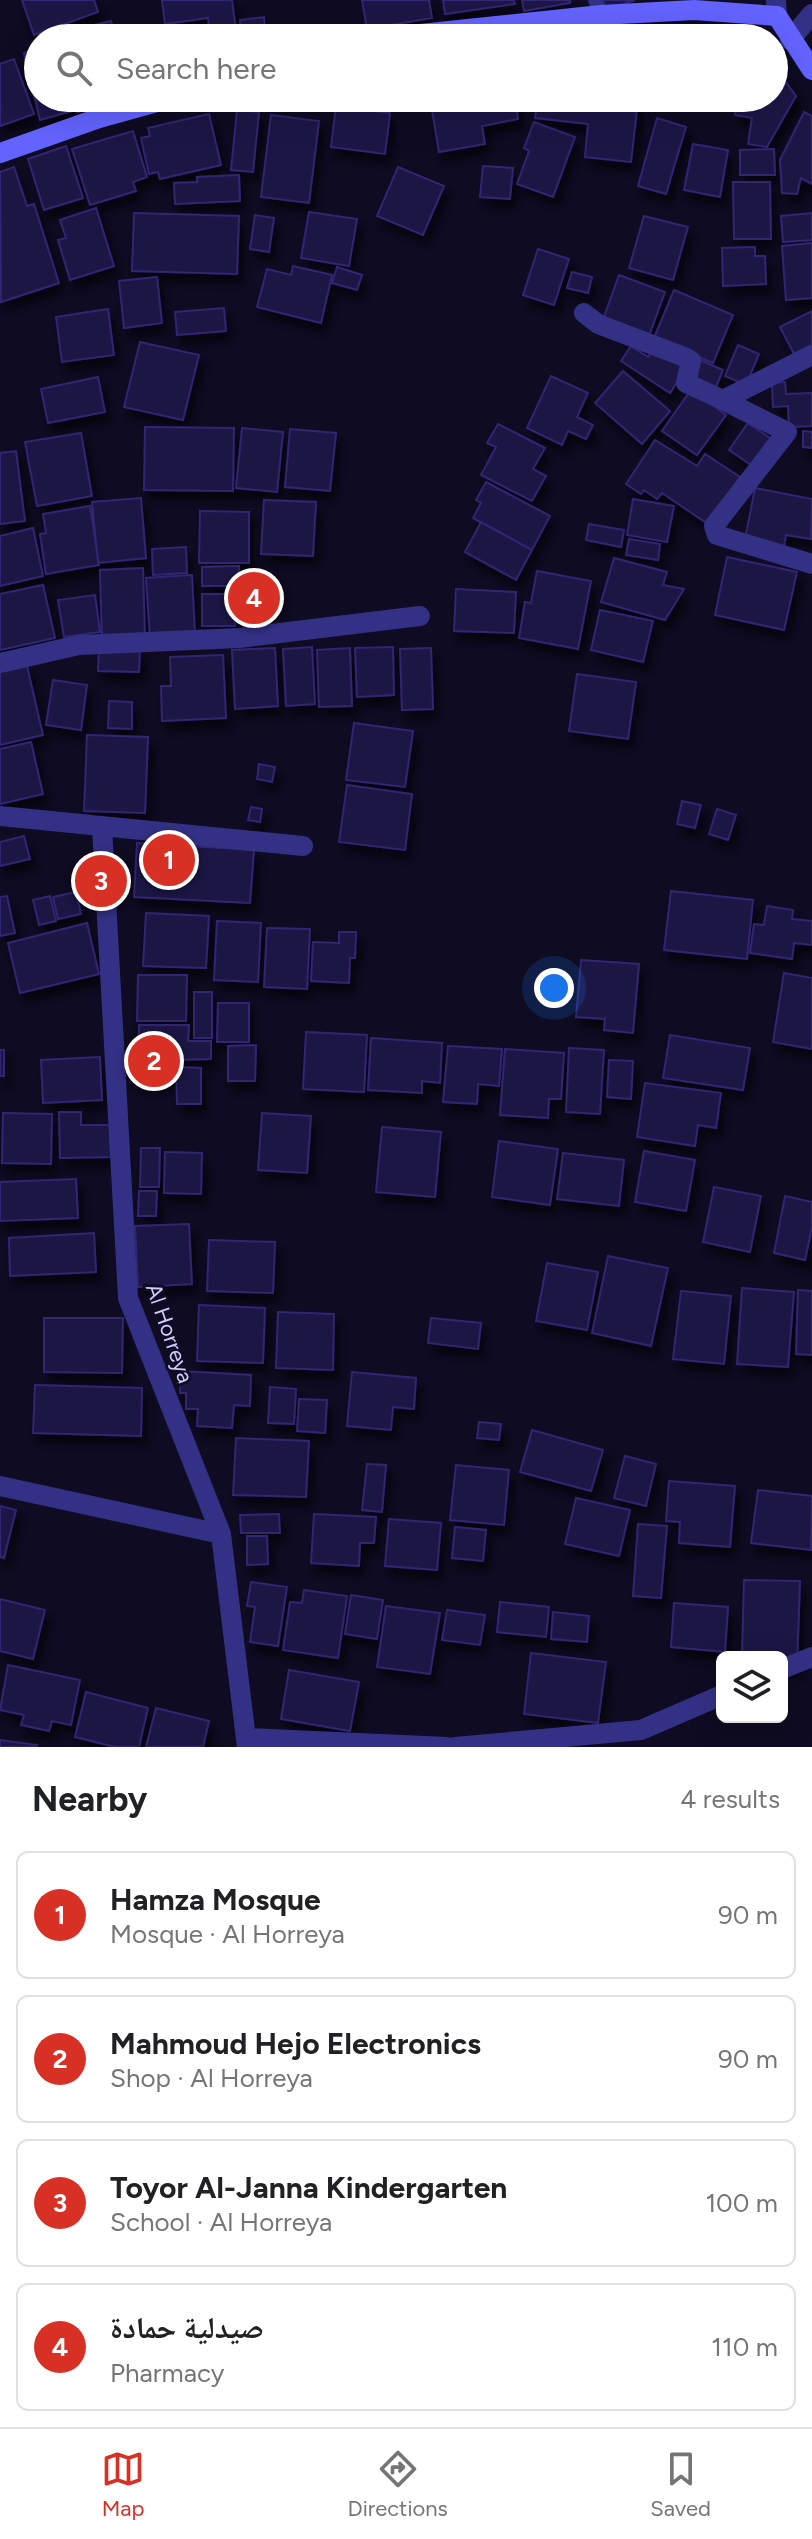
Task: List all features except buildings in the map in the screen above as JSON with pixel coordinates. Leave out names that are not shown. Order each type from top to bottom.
[{"type":"main road","points":[[483,24],[598,8],[692,5],[776,8]]},
{"type":"main road","points":[[788,35],[812,70]]},
{"type":"main road","points":[[0,153],[121,112]]},
{"type":"street","points":[[790,40],[812,14]]},
{"type":"street","points":[[584,313],[598,324],[687,358],[691,361],[686,383],[787,432],[714,526],[717,535],[812,564]]},
{"type":"street","points":[[723,400],[812,355]]},
{"type":"street","points":[[0,663],[79,645],[239,638],[420,616]]},
{"type":"street","points":[[0,816],[303,846]]},
{"type":"street","name":"Al Horreya","points":[[102,827],[128,1298],[221,1534],[247,1742]]},
{"type":"street","points":[[0,1486],[221,1534]]},
{"type":"street","points":[[788,1667],[812,1657]]},
{"type":"street","points":[[455,1747],[641,1730],[716,1698]]},
{"type":"street","points":[[247,1742],[447,1747]]},
{"type":"place","name":"صيدلية حمادة","points":[[254,598]]},
{"type":"place","name":"Hamza Mosque","points":[[169,860]]},
{"type":"place","name":"Toyor Al-Janna Kindergarten","points":[[101,881]]},
{"type":"place","name":"Mahmoud Hejo Electronics","points":[[154,1061]]}]
